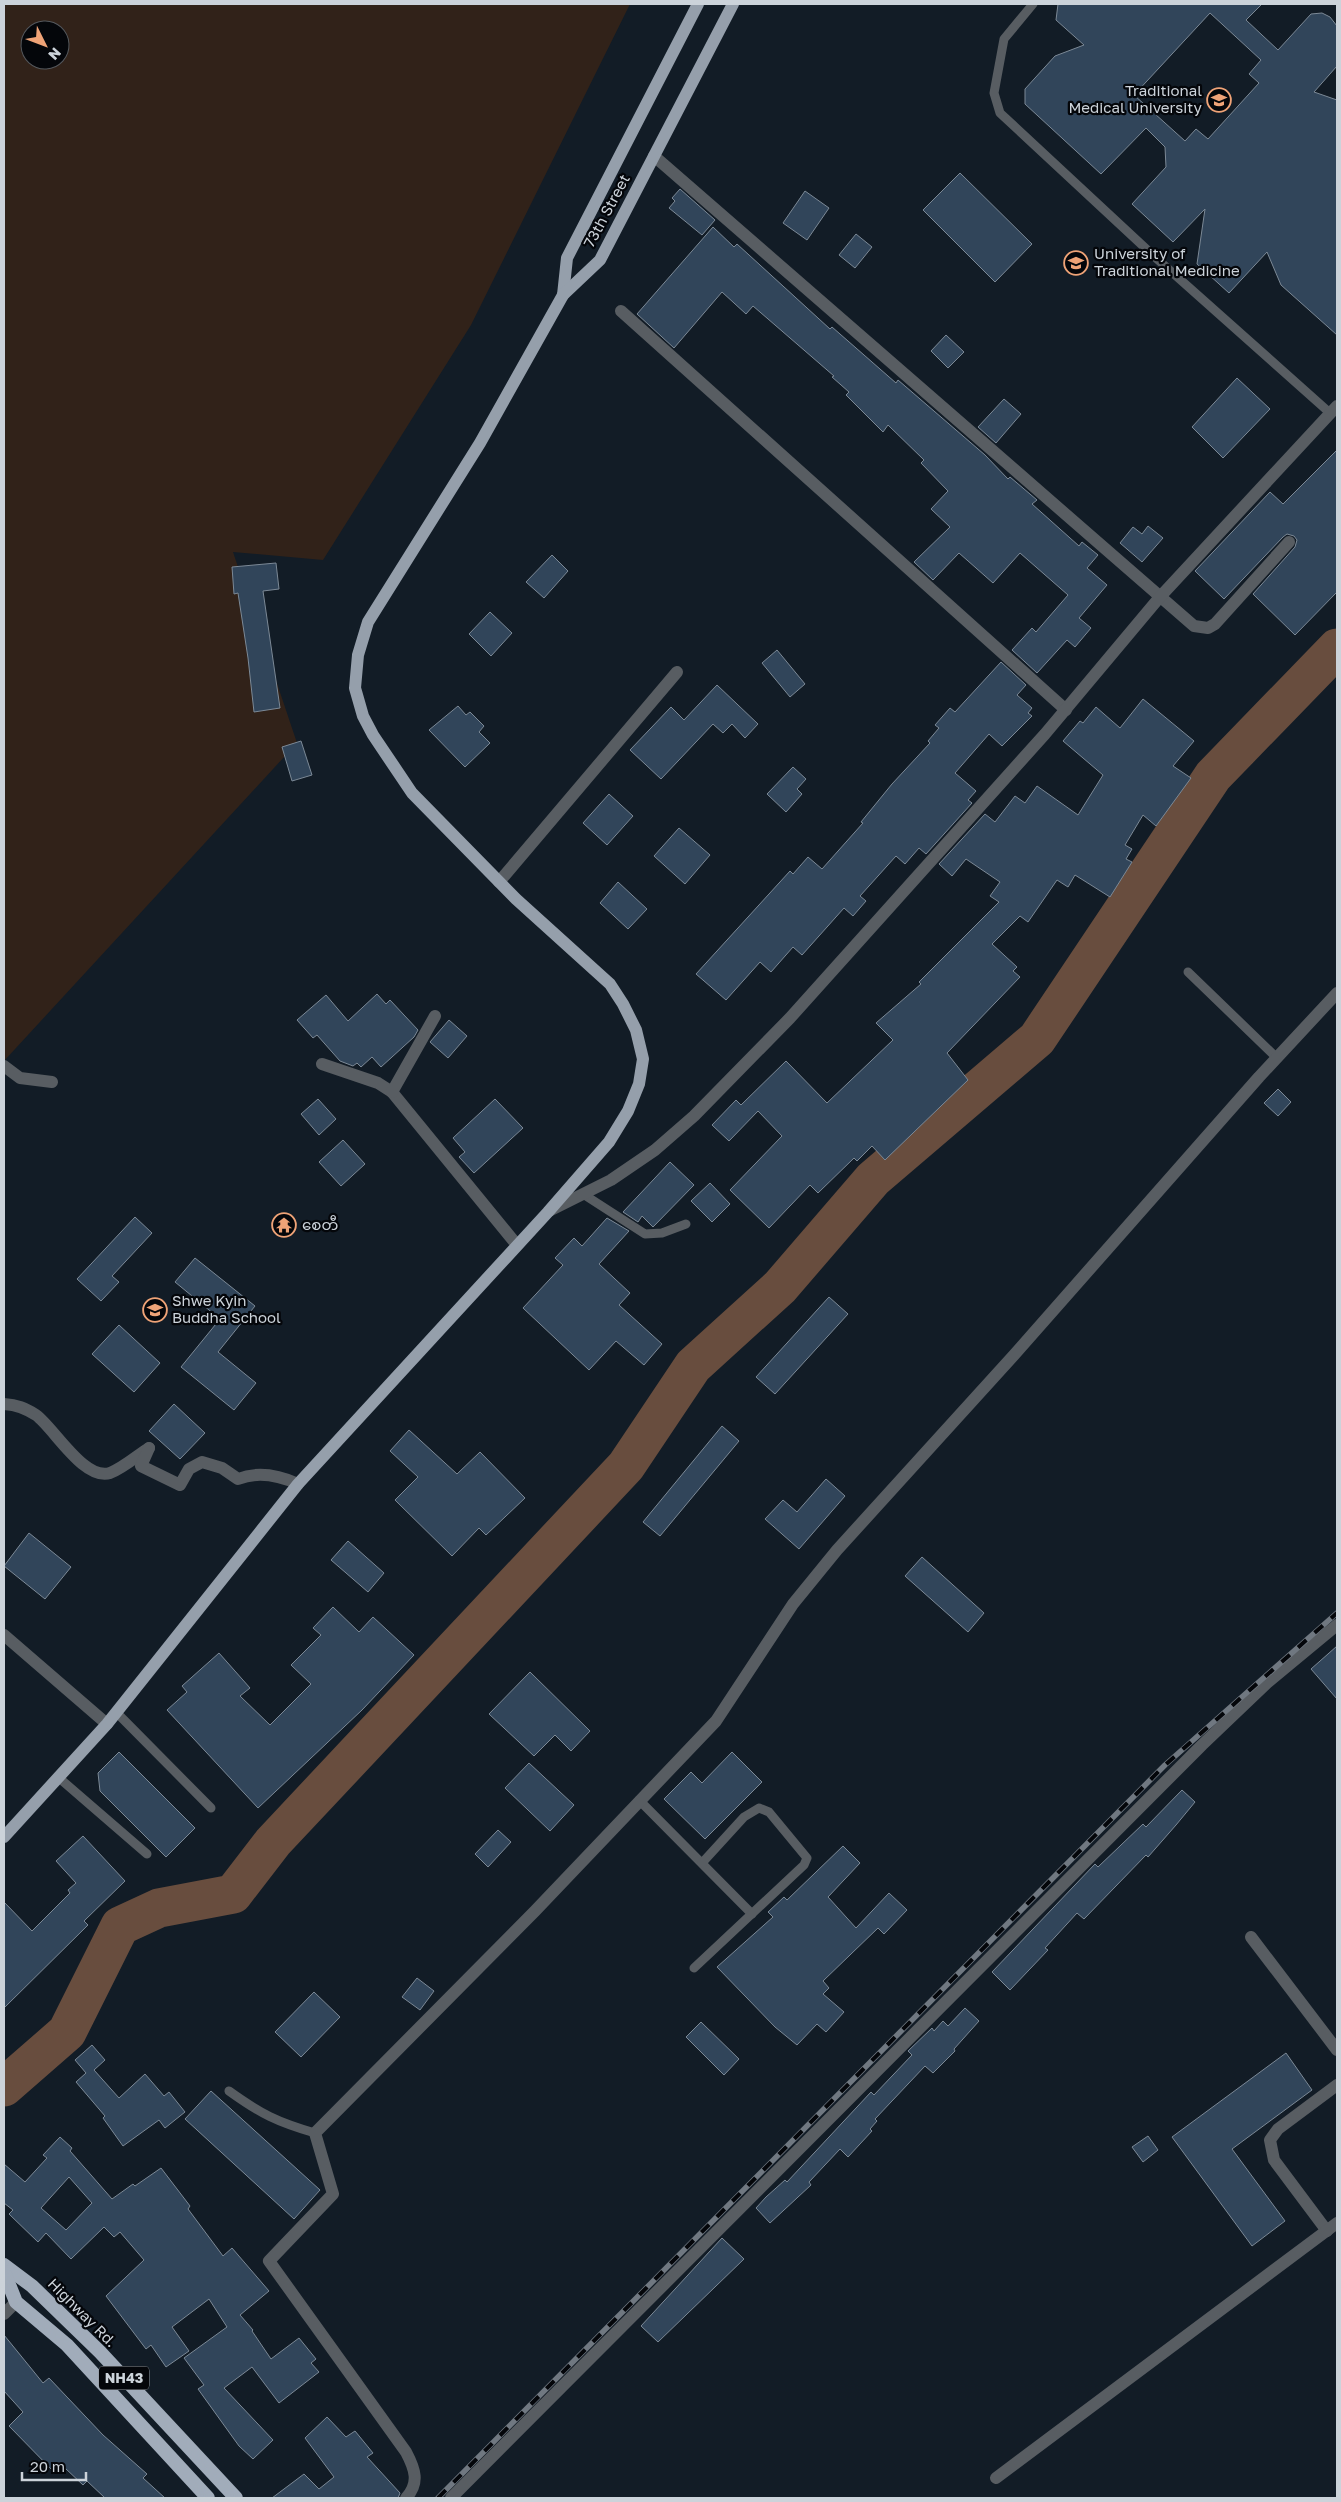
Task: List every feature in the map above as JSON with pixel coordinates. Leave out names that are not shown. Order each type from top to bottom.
[{"type":"highway","name":"Highway Rd.","points":[[4,2265],[32,2286],[100,2352],[236,2498]]},
{"type":"highway","name":"NH43","points":[[4,2272],[16,2302],[67,2345],[208,2498]]},
{"type":"main road","name":"73th Street","points":[[563,295],[567,258],[698,4]]},
{"type":"main road","name":"73th Street","points":[[563,295],[600,260],[733,4]]},
{"type":"main road","points":[[4,1837],[116,1712],[298,1484],[548,1212],[608,1142],[628,1111],[639,1084],[644,1060],[636,1030],[624,1004],[610,984],[498,882],[412,793],[362,716],[355,688],[358,655],[368,622],[480,443],[563,295]]},
{"type":"street","points":[[654,156],[1159,598],[1194,626],[1208,628],[1233,606],[1289,542]]},
{"type":"street","points":[[621,311],[1066,710]]},
{"type":"street","points":[[548,1212],[611,1180],[655,1150],[694,1116],[790,1018],[1066,710],[1159,598],[1334,410]]},
{"type":"street","points":[[498,882],[677,672]]},
{"type":"street","points":[[406,2498],[415,2486],[415,2475],[406,2452],[269,2261],[333,2194],[315,2133],[487,1961],[716,1721],[788,1612],[837,1550],[1014,1355],[1337,992]]},
{"type":"street","points":[[392,1092],[434,1016]]},
{"type":"street","points":[[322,1064],[378,1084],[392,1092],[517,1245]]},
{"type":"street","points":[[4,1066],[20,1078],[52,1082]]},
{"type":"street","points":[[4,1404],[19,1406],[38,1416],[64,1445],[89,1468],[100,1474],[111,1472],[149,1448],[141,1466],[180,1485],[189,1469],[202,1462],[222,1468],[238,1479],[252,1473],[285,1478],[298,1484]]},
{"type":"street","points":[[451,2498],[1202,1745],[1267,1683],[1337,1625]]},
{"type":"street","points":[[4,1635],[106,1724]]},
{"type":"street","points":[[1251,1937],[1337,2050]]},
{"type":"street","points":[[996,2478],[1332,2227],[1274,2160],[1270,2140],[1278,2129],[1337,2085]]},
{"type":"street","points":[[4,2314],[16,2302]]},
{"type":"lane","points":[[1033,4],[1004,40],[994,93],[1000,113],[1156,258],[1334,410]]},
{"type":"lane","points":[[1188,972],[1277,1058]]},
{"type":"lane","points":[[583,1194],[645,1234],[662,1233],[686,1224]]},
{"type":"lane","points":[[116,1712],[211,1808]]},
{"type":"lane","points":[[58,1777],[147,1854]]},
{"type":"lane","points":[[639,1800],[752,1914]]},
{"type":"lane","points":[[694,1968],[804,1864],[807,1858],[768,1812],[759,1808],[744,1817],[702,1863]]},
{"type":"lane","points":[[229,2090],[254,2109],[279,2123],[315,2133]]},
{"type":"shaded area","points":[[4,4],[630,4],[471,325],[323,560],[233,552],[297,743],[4,1061]]},
{"type":"building","points":[[1058,4],[1262,4],[1246,20],[1278,50],[1311,14],[1322,13],[1330,17],[1337,26],[1337,66],[1314,92],[1337,100],[1337,335],[1281,285],[1267,252],[1229,293],[1197,264],[1205,209],[1173,242],[1132,204],[1166,167],[1165,147],[1146,128],[1101,174],[1025,104],[1025,89],[1055,56],[1084,45],[1056,20]],"holes":[[[1210,13],[1261,60],[1249,74],[1259,83],[1208,139],[1196,129],[1185,141],[1134,95]]]},
{"type":"building","points":[[960,173],[1032,244],[995,282],[923,210]]},
{"type":"building","points":[[680,189],[715,220],[702,235],[669,208],[675,201],[672,198]]},
{"type":"building","points":[[805,191],[829,208],[807,240],[783,223]]},
{"type":"building","points":[[713,227],[734,247],[737,244],[830,329],[832,327],[896,383],[898,380],[985,455],[1008,479],[1010,477],[1037,500],[1032,504],[1079,546],[1082,542],[1098,555],[1087,568],[1107,585],[1079,618],[1091,628],[1075,647],[1067,640],[1037,673],[1012,650],[1032,628],[1036,632],[1068,595],[1020,553],[993,583],[959,553],[933,580],[914,562],[950,527],[931,509],[948,491],[921,463],[924,460],[888,425],[883,432],[846,395],[849,392],[832,377],[834,376],[753,306],[746,314],[722,292],[674,348],[637,314]]},
{"type":"building","points":[[856,234],[872,247],[855,268],[839,255]]},
{"type":"building","points":[[946,335],[964,352],[948,368],[931,351]]},
{"type":"building","points":[[1237,378],[1270,409],[1223,458],[1192,427]]},
{"type":"building","points":[[1004,399],[1021,414],[996,443],[978,427]]},
{"type":"building","points":[[1337,450],[1337,592],[1295,635],[1253,594],[1295,547],[1297,540],[1294,536],[1287,534],[1283,537],[1224,599],[1195,571],[1270,492],[1283,504]]},
{"type":"building","points":[[1148,526],[1163,538],[1142,562],[1120,543],[1133,527],[1142,534]]},
{"type":"building","points":[[552,555],[568,571],[544,598],[526,582]]},
{"type":"building","points":[[276,563],[279,589],[263,591],[280,708],[254,712],[248,658],[238,593],[234,594],[232,567]]},
{"type":"building","points":[[490,612],[512,633],[491,656],[469,634]]},
{"type":"building","points":[[777,650],[805,684],[790,697],[762,663]]},
{"type":"building","points":[[1001,662],[1026,685],[1017,695],[1032,708],[1028,713],[1032,716],[1002,746],[989,734],[955,773],[976,791],[968,800],[972,803],[926,854],[919,848],[905,864],[896,856],[860,896],[866,901],[853,916],[844,908],[802,955],[793,947],[771,972],[760,962],[726,1000],[696,974],[790,871],[793,874],[808,857],[822,869],[863,823],[861,822],[892,784],[930,743],[928,741],[939,728],[935,725],[950,708],[955,712]]},
{"type":"building","points":[[717,685],[758,724],[745,738],[732,724],[723,733],[713,724],[661,779],[630,750],[671,707],[684,720]]},
{"type":"building","points":[[1143,699],[1194,741],[1173,766],[1191,778],[1156,826],[1143,815],[1125,845],[1132,849],[1126,859],[1132,862],[1110,897],[1075,875],[1068,887],[1057,880],[1028,922],[1020,916],[992,944],[1017,967],[1013,971],[1020,977],[947,1053],[968,1080],[885,1160],[872,1146],[857,1161],[854,1158],[818,1193],[810,1185],[769,1228],[730,1190],[782,1136],[758,1111],[729,1141],[712,1125],[736,1100],[741,1105],[786,1061],[827,1103],[893,1040],[876,1023],[921,984],[919,982],[999,902],[990,896],[1000,882],[966,859],[952,876],[939,864],[985,814],[995,822],[1015,796],[1025,803],[1037,786],[1078,815],[1103,775],[1063,741],[1080,721],[1083,723],[1096,707],[1120,728]]},
{"type":"building","points":[[458,706],[466,715],[470,712],[484,726],[479,732],[490,743],[465,767],[429,730]]},
{"type":"building","points":[[301,741],[312,775],[292,781],[282,747]]},
{"type":"building","points":[[793,767],[806,779],[797,789],[802,794],[786,812],[767,794]]},
{"type":"building","points":[[609,794],[633,816],[607,845],[583,823]]},
{"type":"building","points":[[679,828],[710,855],[685,884],[654,856]]},
{"type":"building","points":[[618,882],[647,909],[628,929],[600,903]]},
{"type":"building","points":[[377,994],[386,1004],[390,1000],[418,1030],[414,1037],[381,1067],[372,1057],[361,1067],[357,1063],[353,1066],[340,1061],[317,1035],[313,1038],[297,1020],[326,995],[348,1021]]},
{"type":"building","points":[[449,1020],[467,1036],[448,1058],[430,1042]]},
{"type":"building","points":[[1278,1089],[1291,1102],[1278,1116],[1264,1103]]},
{"type":"building","points":[[318,1099],[336,1119],[319,1135],[301,1114]]},
{"type":"building","points":[[495,1099],[523,1128],[474,1173],[459,1157],[465,1152],[453,1138]]},
{"type":"building","points":[[343,1140],[365,1164],[341,1186],[319,1162]]},
{"type":"building","points":[[670,1162],[694,1185],[653,1227],[642,1216],[638,1222],[623,1212]]},
{"type":"building","points":[[710,1183],[730,1204],[712,1222],[691,1201]]},
{"type":"building","points":[[135,1217],[152,1233],[112,1276],[119,1282],[101,1301],[77,1279]]},
{"type":"building","points":[[607,1218],[629,1231],[599,1264],[630,1293],[619,1305],[662,1344],[644,1365],[616,1341],[589,1370],[523,1308],[563,1265],[555,1258],[574,1238],[582,1246]]},
{"type":"building","points":[[195,1258],[255,1306],[218,1352],[256,1383],[234,1410],[181,1367],[220,1319],[175,1282]]},
{"type":"building","points":[[829,1297],[848,1314],[775,1394],[756,1377]]},
{"type":"building","points":[[119,1325],[160,1363],[134,1392],[92,1354]]},
{"type":"building","points":[[174,1404],[205,1433],[180,1459],[149,1431]]},
{"type":"building","points":[[722,1426],[739,1441],[660,1536],[643,1522]]},
{"type":"building","points":[[409,1430],[457,1474],[480,1452],[525,1498],[486,1535],[479,1528],[452,1556],[395,1500],[418,1477],[390,1451]]},
{"type":"building","points":[[826,1479],[845,1496],[799,1549],[765,1519],[783,1500],[797,1512]]},
{"type":"building","points":[[29,1533],[71,1567],[45,1599],[4,1566]]},
{"type":"building","points":[[348,1541],[384,1573],[368,1592],[331,1560]]},
{"type":"building","points":[[922,1557],[984,1613],[968,1632],[905,1576]]},
{"type":"building","points":[[333,1607],[359,1632],[373,1617],[414,1655],[362,1710],[258,1808],[167,1710],[187,1692],[182,1686],[219,1653],[250,1688],[240,1696],[270,1725],[311,1684],[291,1665],[321,1635],[313,1628]]},
{"type":"building","points":[[1337,1646],[1337,1699],[1311,1669]]},
{"type":"building","points":[[530,1672],[590,1731],[571,1751],[555,1735],[534,1756],[489,1714]]},
{"type":"building","points":[[119,1752],[195,1828],[166,1857],[100,1791],[98,1773]]},
{"type":"building","points":[[732,1752],[762,1782],[705,1839],[664,1799],[691,1772],[702,1783]]},
{"type":"building","points":[[529,1763],[574,1805],[550,1831],[505,1788]]},
{"type":"building","points":[[1182,1790],[1195,1802],[1176,1825],[1148,1857],[1146,1855],[1084,1919],[1077,1913],[1045,1948],[1048,1950],[1010,1990],[992,1972],[1095,1864],[1098,1867],[1143,1824],[1146,1827]]},
{"type":"building","points":[[498,1830],[511,1842],[488,1867],[475,1854]]},
{"type":"building","points":[[83,1836],[125,1881],[84,1921],[88,1925],[4,2008],[4,1902],[32,1931],[70,1893],[68,1890],[76,1883],[56,1861]]},
{"type":"building","points":[[843,1846],[860,1863],[828,1897],[856,1928],[889,1893],[907,1910],[884,1934],[878,1928],[823,1981],[829,1988],[823,1994],[844,2012],[826,2032],[817,2024],[797,2045],[775,2027],[717,1967],[773,1917],[768,1912],[784,1897],[787,1900]]},
{"type":"building","points":[[417,1978],[434,1991],[420,2010],[402,1997]]},
{"type":"building","points":[[314,1992],[340,2017],[301,2057],[275,2032]]},
{"type":"building","points":[[965,2008],[979,2021],[954,2049],[955,2051],[933,2073],[925,2066],[875,2119],[877,2121],[870,2129],[872,2131],[848,2157],[840,2149],[809,2182],[811,2185],[770,2223],[756,2208],[785,2180],[787,2182],[871,2092],[874,2095],[912,2055],[908,2051],[932,2028],[934,2031],[943,2021],[948,2026]]},
{"type":"building","points":[[701,2022],[739,2059],[724,2075],[686,2037]]},
{"type":"building","points":[[92,2045],[105,2060],[94,2070],[119,2098],[145,2074],[164,2096],[169,2092],[185,2112],[165,2128],[159,2120],[123,2146],[103,2118],[105,2116],[76,2082],[86,2073],[75,2060]]},
{"type":"building","points":[[1286,2053],[1312,2090],[1232,2149],[1285,2221],[1252,2246],[1172,2137]]},
{"type":"building","points":[[211,2091],[320,2190],[294,2219],[185,2119]]},
{"type":"building","points":[[1148,2136],[1158,2150],[1143,2162],[1132,2147]]},
{"type":"building","points":[[60,2137],[72,2148],[70,2151],[112,2199],[161,2168],[190,2206],[188,2209],[223,2256],[232,2248],[269,2291],[240,2315],[253,2330],[271,2359],[299,2338],[316,2359],[311,2363],[319,2372],[279,2403],[252,2367],[224,2388],[273,2440],[253,2459],[239,2446],[198,2389],[204,2385],[184,2358],[227,2327],[209,2299],[172,2327],[189,2351],[166,2367],[151,2345],[146,2349],[106,2296],[144,2260],[120,2232],[114,2237],[104,2227],[71,2259],[46,2233],[38,2242],[9,2214],[13,2210],[4,2203],[4,2164],[25,2182],[47,2158],[43,2155]],"holes":[[[69,2177],[92,2203],[66,2230],[41,2208]]]},
{"type":"building","points":[[722,2238],[744,2259],[658,2342],[641,2326]]},
{"type":"building","points":[[4,2335],[43,2383],[49,2378],[103,2435],[147,2474],[143,2478],[165,2498],[105,2498],[87,2481],[83,2485],[65,2468],[60,2474],[57,2470],[54,2472],[9,2426],[23,2412],[4,2391]]},
{"type":"building","points":[[327,2417],[346,2437],[355,2431],[373,2453],[367,2457],[400,2493],[398,2498],[272,2498],[304,2474],[319,2489],[334,2477],[305,2438]]},
{"type":"waterway","points":[[4,2087],[67,2032],[120,1926],[159,1908],[233,1894],[273,1842],[626,1466],[693,1366],[780,1287],[873,1179],[1037,1039],[1213,776],[1337,648]]},
{"type":"railway","points":[[438,2498],[1165,1765],[1337,1613]]},
{"type":"place","name":"Traditional Medical University","points":[[1219,100]]},
{"type":"place","name":"University of Traditional Medicine","points":[[1076,263]]},
{"type":"place","name":"စေတီ","points":[[284,1225]]},
{"type":"place","name":"Shwe Kyin Buddha School","points":[[155,1310]]}]
